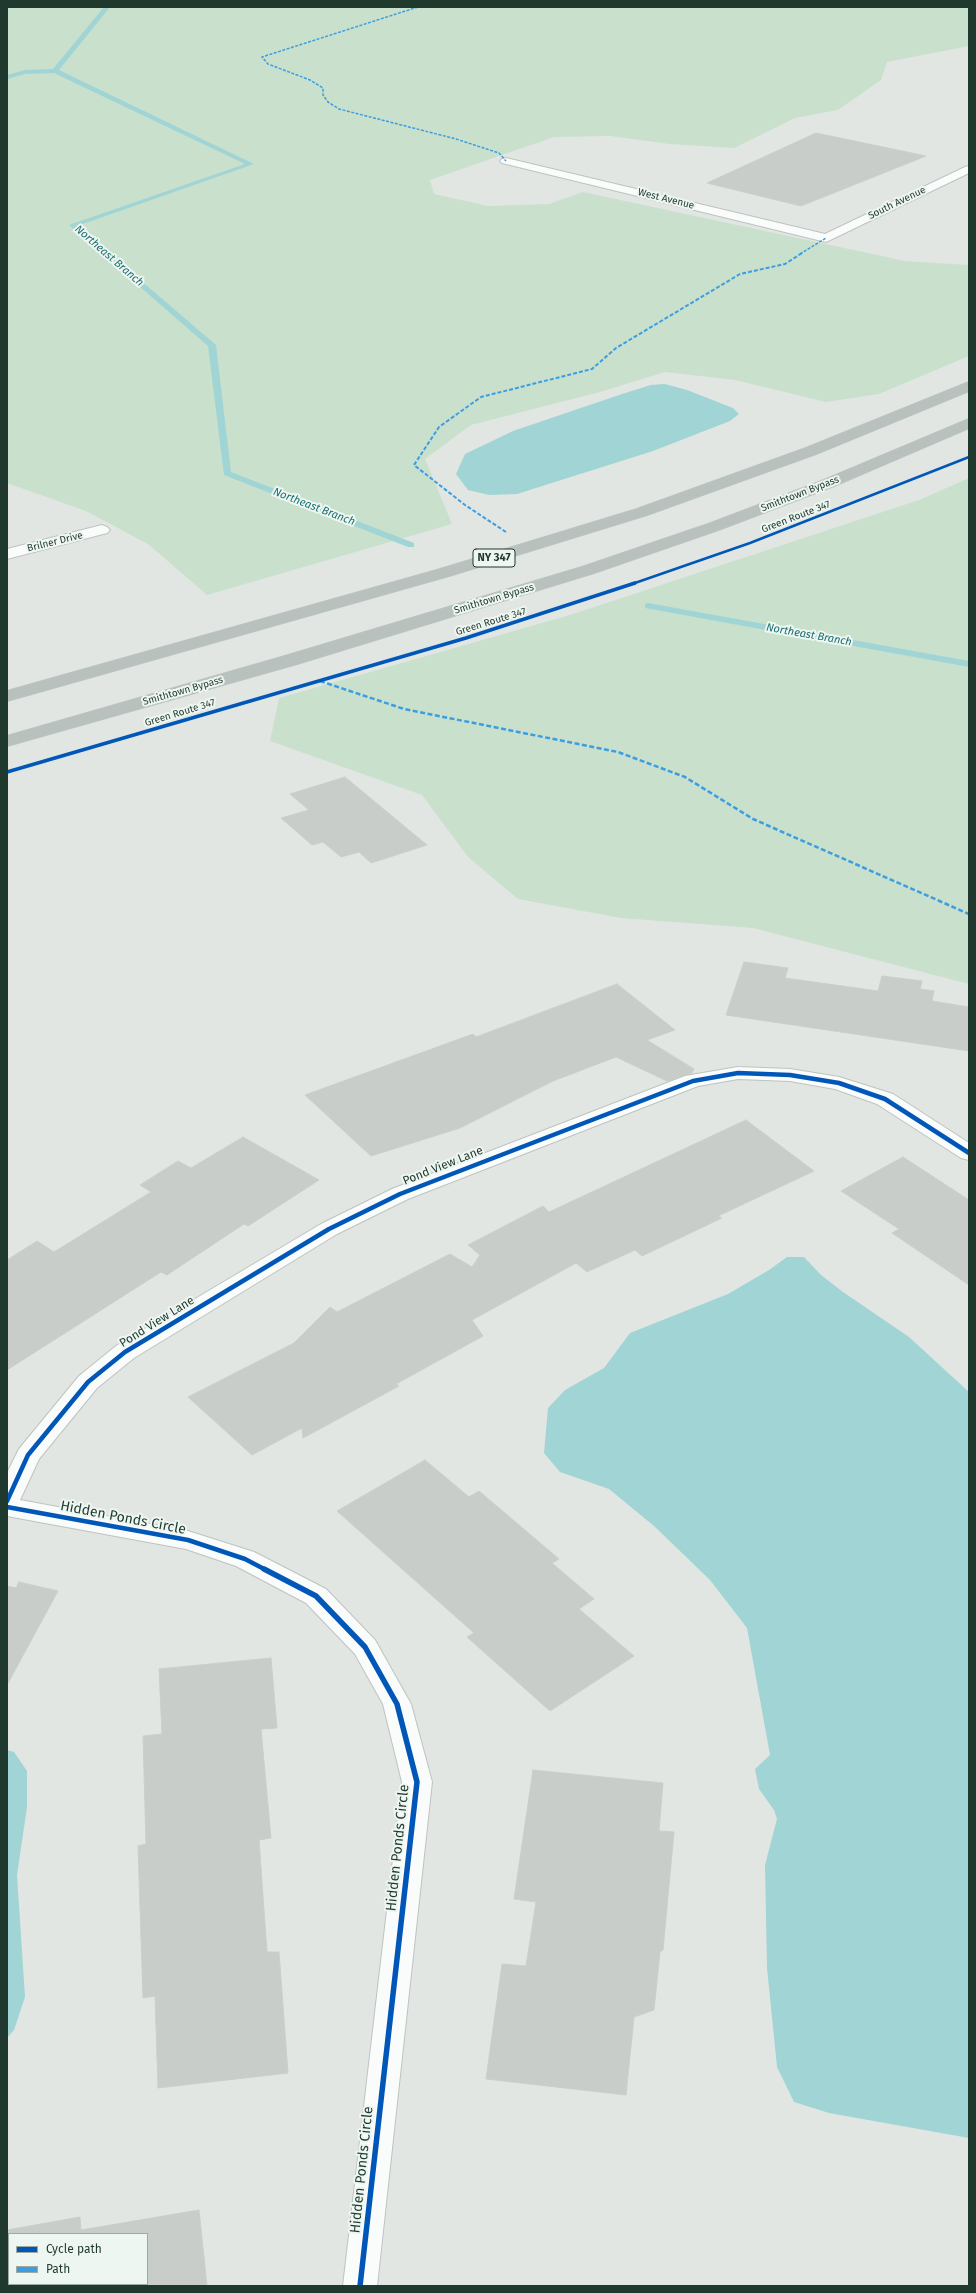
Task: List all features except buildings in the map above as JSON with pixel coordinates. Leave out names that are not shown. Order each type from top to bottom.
[{"type":"highway","name":"NY 347","points":[[7,696],[443,573],[642,512],[811,451],[969,386]]},
{"type":"highway","name":"Smithtown Bypass","points":[[7,741],[283,662],[588,570],[716,526],[829,483],[969,424]]},
{"type":"street","name":"West Avenue","points":[[506,160],[826,238]]},
{"type":"street","name":"South Avenue","points":[[826,238],[969,169]]},
{"type":"street","name":"Brilner Drive","points":[[7,554],[102,530]]},
{"type":"street","name":"Pond View Lane","points":[[7,1501],[28,1455],[88,1382],[125,1352],[329,1230],[400,1194],[693,1081],[738,1073],[790,1075],[839,1083],[885,1099],[969,1153]]},
{"type":"street","name":"Hidden Ponds Circle","points":[[7,1507],[188,1540],[245,1559],[316,1596],[365,1647],[397,1704],[417,1782],[360,2286]]},
{"type":"green space","points":[[7,7],[969,7],[969,46],[887,62],[881,80],[838,110],[795,118],[734,148],[669,144],[610,136],[554,137],[430,180],[434,194],[488,206],[549,204],[583,192],[905,261],[969,265],[969,356],[879,394],[826,402],[735,380],[665,372],[600,392],[471,425],[425,459],[452,524],[207,595],[148,544],[86,511],[7,483]]},
{"type":"green space","points":[[969,478],[969,984],[753,928],[621,918],[518,899],[468,857],[422,795],[270,741],[279,698],[570,615],[919,500]]},
{"type":"water","points":[[665,384],[687,390],[733,408],[739,414],[730,421],[653,451],[517,494],[489,495],[468,490],[456,474],[465,454],[513,431],[651,385]]},
{"type":"water","points":[[787,1257],[804,1257],[821,1275],[843,1292],[909,1337],[969,1392],[969,2138],[829,2113],[794,2102],[777,2067],[767,1968],[765,1865],[777,1819],[774,1810],[759,1789],[755,1769],[770,1755],[747,1628],[710,1580],[654,1526],[609,1489],[560,1472],[544,1453],[548,1408],[565,1390],[604,1368],[630,1333],[728,1294],[769,1270]]},
{"type":"water","points":[[7,1750],[14,1752],[27,1771],[27,1807],[17,1875],[25,1997],[14,2030],[7,2038]]},
{"type":"waterway","name":"Northeast Branch","points":[[55,71],[107,7]]},
{"type":"waterway","points":[[7,77],[25,72],[55,71]]},
{"type":"waterway","name":"Northeast Branch","points":[[55,71],[251,164],[72,225],[212,345],[227,473],[411,545]]},
{"type":"waterway","name":"Northeast Branch","points":[[648,606],[969,664]]},
{"type":"marked path","points":[[418,7],[262,57],[268,64],[310,80],[323,88],[323,95],[328,102],[339,109],[456,139],[499,153],[506,161]]},
{"type":"marked path","points":[[506,532],[465,505],[414,465],[439,427],[481,397],[592,369],[616,348],[740,274],[785,264],[826,238]]},
{"type":"marked path","points":[[320,681],[404,709],[618,752],[685,777],[753,819],[969,914]]},
{"type":"cycle path","name":"Green Route 347","points":[[7,772],[466,638],[619,589],[750,543],[969,457]]},
{"type":"cycle path","points":[[7,1501],[28,1455],[88,1382],[125,1352],[329,1229],[400,1194],[693,1081],[738,1073],[790,1075],[839,1083],[885,1099],[969,1153]]},
{"type":"cycle path","points":[[7,1507],[188,1540],[245,1559],[316,1596],[365,1647],[397,1704],[417,1782],[360,2286]]}]
